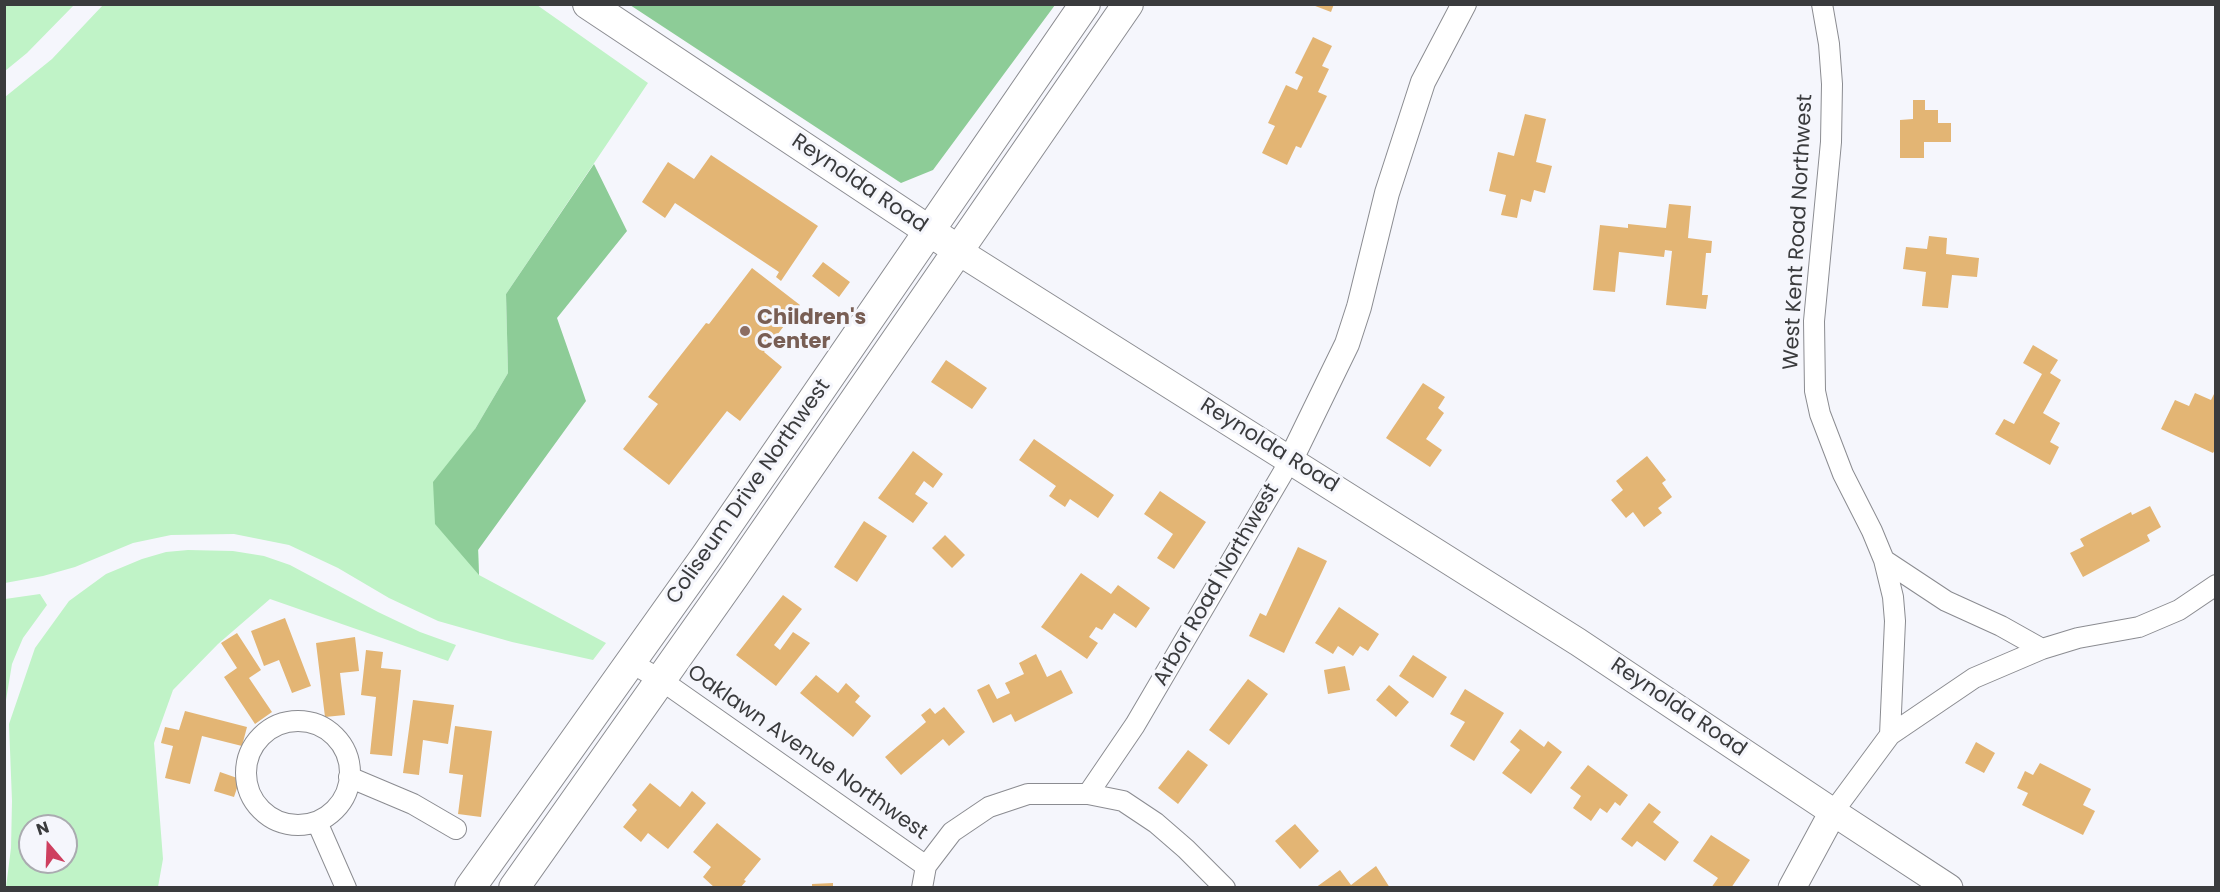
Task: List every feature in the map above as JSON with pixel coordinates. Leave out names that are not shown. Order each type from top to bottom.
[{"type":"main road","name":"Reynolda Road","points":[[588,4],[958,251],[1578,642],[1949,888]]},
{"type":"main road","name":"Coliseum Drive Northwest","points":[[470,888],[706,555],[1085,4]]},
{"type":"main road","name":"Coliseum Drive Northwest","points":[[514,888],[661,680],[1128,4]]},
{"type":"main road","points":[[1792,888],[1833,812]]},
{"type":"street","name":"Arbor Road Northwest","points":[[1088,794],[1135,725],[1291,459],[1347,344],[1359,308],[1387,193],[1424,82],[1464,4]]},
{"type":"street","name":"West Kent Road Northwest","points":[[1822,4],[1829,44],[1831,74],[1831,142],[1814,321],[1815,391],[1820,414],[1843,474],[1884,560],[1893,597],[1895,621],[1890,735]]},
{"type":"street","points":[[1884,560],[1946,601],[2042,648]]},
{"type":"street","points":[[1833,812],[1890,735],[1974,678],[2042,648],[2078,638],[2139,627],[2180,610],[2216,585]]},
{"type":"street","name":"Oaklawn Avenue Northwest","points":[[630,662],[661,680],[926,866]]},
{"type":"street","points":[[301,722],[323,728],[340,744],[349,765],[349,777],[343,799],[336,808],[317,822],[283,823],[262,812],[255,803],[246,782],[248,759],[252,748],[259,739],[278,725],[301,722]]},
{"type":"street","points":[[349,777],[413,804],[456,829]]},
{"type":"street","points":[[922,888],[926,866],[952,832],[989,807],[1028,794],[1088,794],[1123,801],[1186,849],[1225,888]]},
{"type":"street","points":[[317,822],[346,888]]},
{"type":"green space","points":[[5,4],[74,5],[27,53],[5,71]]},
{"type":"green space","points":[[103,5],[537,5],[648,83],[506,294],[508,373],[475,429],[479,575],[606,643],[593,660],[512,642],[438,621],[289,545],[234,534],[171,535],[133,543],[75,567],[5,583],[5,97],[52,59]]},
{"type":"green space","points":[[630,5],[1055,5],[933,170],[901,183]]},
{"type":"green space","points":[[594,164],[627,231],[557,318],[586,401],[478,550],[479,575],[435,524],[433,482],[475,429],[508,373],[506,294]]},
{"type":"green space","points":[[188,550],[233,551],[264,556],[290,565],[420,632],[456,645],[448,661],[270,599],[218,644],[173,690],[154,743],[163,859],[158,887],[6,887],[11,848],[12,801],[9,724],[35,648],[69,601],[106,574],[166,552]]},
{"type":"green space","points":[[40,594],[47,605],[23,638],[12,664],[5,700],[5,599]]},
{"type":"building","points":[[1310,4],[1334,4],[1331,12]]},
{"type":"building","points":[[1313,37],[1332,46],[1322,66],[1329,69],[1318,92],[1327,96],[1301,148],[1296,146],[1287,165],[1262,153],[1275,126],[1268,123],[1286,85],[1297,90],[1303,77],[1295,73]]},
{"type":"building","points":[[1913,100],[1925,100],[1925,110],[1938,110],[1938,123],[1951,123],[1951,142],[1924,142],[1924,158],[1900,158],[1900,120],[1913,119]]},
{"type":"building","points":[[1525,114],[1546,119],[1536,162],[1552,166],[1545,193],[1534,190],[1531,202],[1521,199],[1517,218],[1501,215],[1506,195],[1489,191],[1498,152],[1514,156]]},
{"type":"building","points":[[711,155],[818,226],[781,281],[776,277],[779,272],[675,203],[665,218],[642,202],[668,162],[694,179]]},
{"type":"building","points":[[1669,204],[1691,206],[1688,238],[1712,241],[1711,253],[1706,253],[1702,295],[1708,295],[1706,309],[1666,305],[1672,251],[1665,250],[1664,257],[1619,252],[1615,292],[1593,290],[1600,225],[1628,228],[1628,224],[1666,228]]},
{"type":"building","points":[[1929,236],[1947,238],[1946,254],[1979,258],[1977,277],[1952,275],[1948,308],[1922,306],[1926,272],[1903,269],[1906,247],[1927,249]]},
{"type":"building","points":[[823,262],[850,282],[839,297],[812,276]]},
{"type":"building","points":[[752,268],[800,305],[764,352],[782,367],[740,421],[727,411],[669,485],[623,449],[658,404],[648,397]]},
{"type":"building","points":[[2033,345],[2058,360],[2050,373],[2061,380],[2043,413],[2060,423],[2050,442],[2059,447],[2050,465],[1995,434],[2004,419],[2014,424],[2042,374],[2023,363]]},
{"type":"building","points":[[946,360],[987,388],[972,409],[931,382]]},
{"type":"building","points":[[1423,383],[1445,397],[1438,408],[1444,413],[1426,439],[1442,450],[1430,467],[1386,438]]},
{"type":"building","points":[[2216,390],[2216,448],[2213,453],[2161,429],[2175,400],[2189,406],[2195,393],[2211,400]]},
{"type":"building","points":[[1034,439],[1114,495],[1098,518],[1070,499],[1065,507],[1049,496],[1056,486],[1019,460]]},
{"type":"building","points":[[913,451],[943,474],[933,488],[924,481],[915,494],[928,503],[913,523],[878,498]]},
{"type":"building","points":[[1647,456],[1666,480],[1662,483],[1672,497],[1658,508],[1662,513],[1644,527],[1633,512],[1626,518],[1611,500],[1623,490],[1616,481]]},
{"type":"building","points":[[1160,491],[1206,522],[1174,569],[1157,558],[1173,534],[1144,514]]},
{"type":"building","points":[[2150,506],[2161,527],[2147,535],[2150,541],[2083,577],[2070,553],[2084,546],[2080,539],[2131,512],[2132,515]]},
{"type":"building","points":[[864,521],[887,536],[857,582],[834,567]]},
{"type":"building","points":[[945,535],[965,555],[952,568],[932,548]]},
{"type":"building","points":[[1298,547],[1327,561],[1284,653],[1249,636],[1260,613],[1266,616]]},
{"type":"building","points":[[1081,573],[1111,594],[1118,585],[1150,608],[1136,628],[1114,613],[1102,630],[1096,627],[1089,637],[1098,643],[1087,659],[1041,627]]},
{"type":"building","points":[[783,595],[802,609],[774,645],[780,650],[793,632],[810,643],[776,686],[736,655]]},
{"type":"building","points":[[1339,607],[1379,634],[1368,651],[1360,646],[1353,656],[1338,646],[1333,654],[1315,643]]},
{"type":"building","points":[[285,618],[311,686],[292,693],[279,660],[264,666],[251,631]]},
{"type":"building","points":[[237,633],[261,670],[249,678],[272,712],[255,724],[224,677],[237,668],[221,643]]},
{"type":"building","points":[[355,637],[359,671],[340,673],[345,715],[325,717],[316,643]]},
{"type":"building","points":[[366,650],[383,652],[381,668],[401,670],[392,756],[370,754],[376,697],[361,695]]},
{"type":"building","points":[[1036,654],[1047,677],[1061,670],[1073,693],[1015,722],[1011,714],[993,723],[977,690],[989,684],[997,699],[1010,693],[1005,683],[1024,674],[1019,663]]},
{"type":"building","points":[[1413,655],[1447,677],[1433,698],[1399,676]]},
{"type":"building","points":[[1345,666],[1350,690],[1328,694],[1324,670]]},
{"type":"building","points":[[816,675],[838,693],[846,683],[860,696],[855,702],[871,716],[853,737],[800,693]]},
{"type":"building","points":[[1248,679],[1268,694],[1229,745],[1209,730]]},
{"type":"building","points":[[1389,685],[1409,702],[1396,717],[1376,700]]},
{"type":"building","points":[[1465,689],[1504,713],[1474,761],[1450,746],[1465,722],[1450,714]]},
{"type":"building","points":[[413,700],[454,705],[448,744],[423,740],[419,775],[403,773]]},
{"type":"building","points":[[944,707],[965,732],[949,746],[943,739],[901,775],[885,757],[926,722],[921,715],[930,708],[935,714]]},
{"type":"building","points":[[185,711],[247,727],[242,746],[202,736],[190,784],[165,778],[173,746],[161,743],[165,727],[179,730]]},
{"type":"building","points":[[455,726],[492,731],[481,817],[458,814],[463,775],[449,773]]},
{"type":"building","points":[[1520,729],[1544,747],[1548,741],[1562,752],[1531,794],[1502,773],[1520,750],[1510,742]]},
{"type":"building","points":[[1976,742],[1995,753],[1984,773],[1965,763]]},
{"type":"building","points":[[1188,750],[1208,765],[1178,804],[1158,788]]},
{"type":"building","points":[[2040,763],[2091,789],[2083,805],[2095,811],[2083,835],[2022,805],[2028,793],[2017,788],[2025,771],[2033,775]]},
{"type":"building","points":[[1588,765],[1628,795],[1620,806],[1615,802],[1607,813],[1600,808],[1591,821],[1573,808],[1581,796],[1570,788]]},
{"type":"building","points":[[220,772],[240,779],[234,797],[214,791]]},
{"type":"building","points":[[650,783],[680,807],[692,791],[706,803],[668,849],[648,833],[641,842],[623,827],[637,810],[632,805]]},
{"type":"building","points":[[1649,803],[1661,812],[1653,822],[1679,842],[1665,861],[1637,841],[1632,847],[1621,839]]},
{"type":"building","points":[[717,823],[761,859],[740,888],[715,888],[703,877],[711,867],[693,852]]},
{"type":"building","points":[[1295,824],[1319,851],[1300,869],[1275,841]]},
{"type":"building","points":[[1711,835],[1750,860],[1731,888],[1711,888],[1718,878],[1693,861]]},
{"type":"building","points":[[1376,866],[1390,888],[1315,888],[1340,870],[1351,885]]},
{"type":"building","points":[[833,883],[833,888],[812,888],[812,884]]},
{"type":"place","name":"Children's Center","points":[[745,331]]}]
